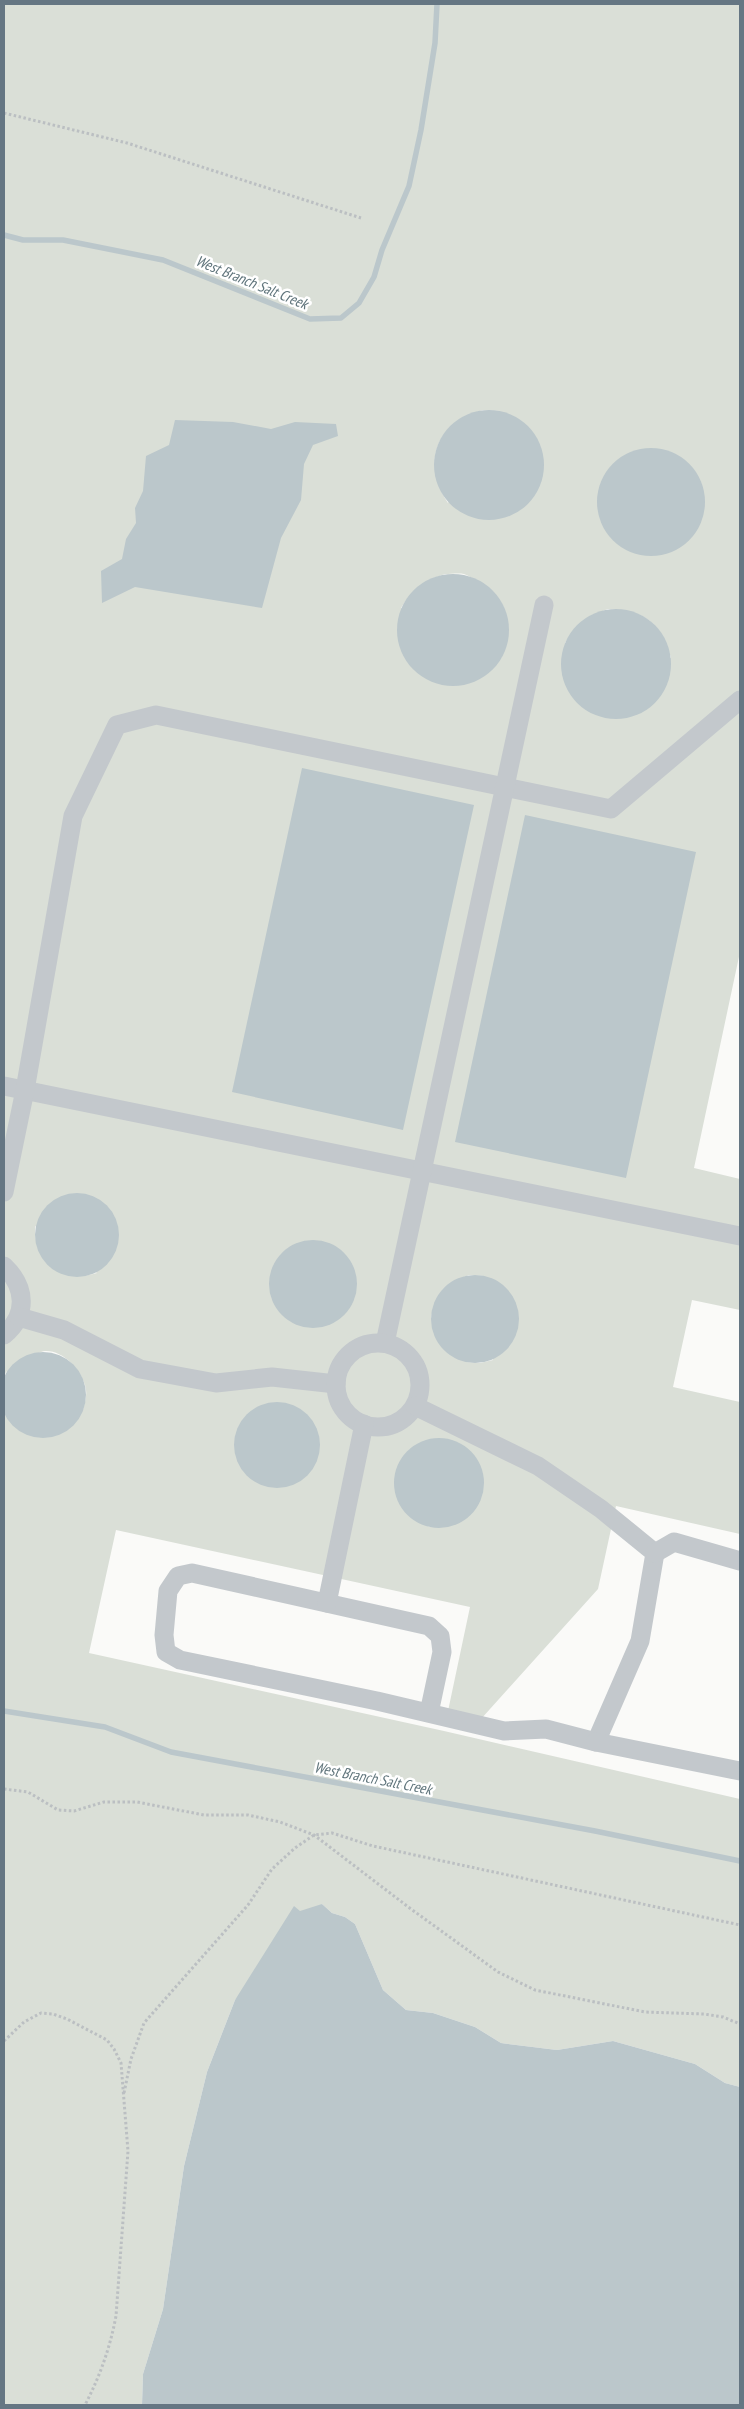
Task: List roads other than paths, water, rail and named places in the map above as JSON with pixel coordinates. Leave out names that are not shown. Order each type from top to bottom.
[{"type":"street","points":[[385,1343],[544,605]]},
{"type":"street","points":[[4,1192],[25,1090],[73,816],[117,725],[156,715],[611,809],[740,700]]},
{"type":"street","points":[[4,1086],[740,1236]]},
{"type":"street","points":[[4,1266],[14,1275],[20,1288],[22,1302],[19,1316],[12,1328],[4,1335]]},
{"type":"street","points":[[19,1316],[64,1330],[140,1369],[216,1383],[272,1377],[336,1384]]},
{"type":"street","points":[[385,1343],[398,1348],[409,1356],[416,1367],[420,1380],[420,1393],[415,1406],[406,1416],[396,1424],[382,1427],[356,1421],[345,1411],[338,1398],[336,1384],[339,1370],[352,1353],[371,1344],[385,1343]]},
{"type":"street","points":[[415,1406],[538,1466],[601,1509],[655,1553]]},
{"type":"street","points":[[327,1604],[364,1424]]},
{"type":"street","points":[[655,1553],[674,1542],[740,1561]]},
{"type":"street","points":[[596,1742],[640,1641],[655,1553]]},
{"type":"street","points":[[429,1713],[442,1652],[440,1636],[429,1626],[192,1573],[178,1576],[168,1591],[164,1635],[166,1652],[180,1660],[429,1713],[504,1731],[546,1729],[596,1742],[740,1771]]},
{"type":"waterway","name":"West Branch Salt Creek","points":[[4,235],[23,240],[63,240],[163,260],[310,319],[341,318],[359,303],[374,277],[382,250],[409,186],[421,130],[435,43],[437,4]]},
{"type":"waterway","name":"West Branch Salt Creek","points":[[4,1711],[105,1727],[171,1752],[595,1831],[740,1861]]}]
